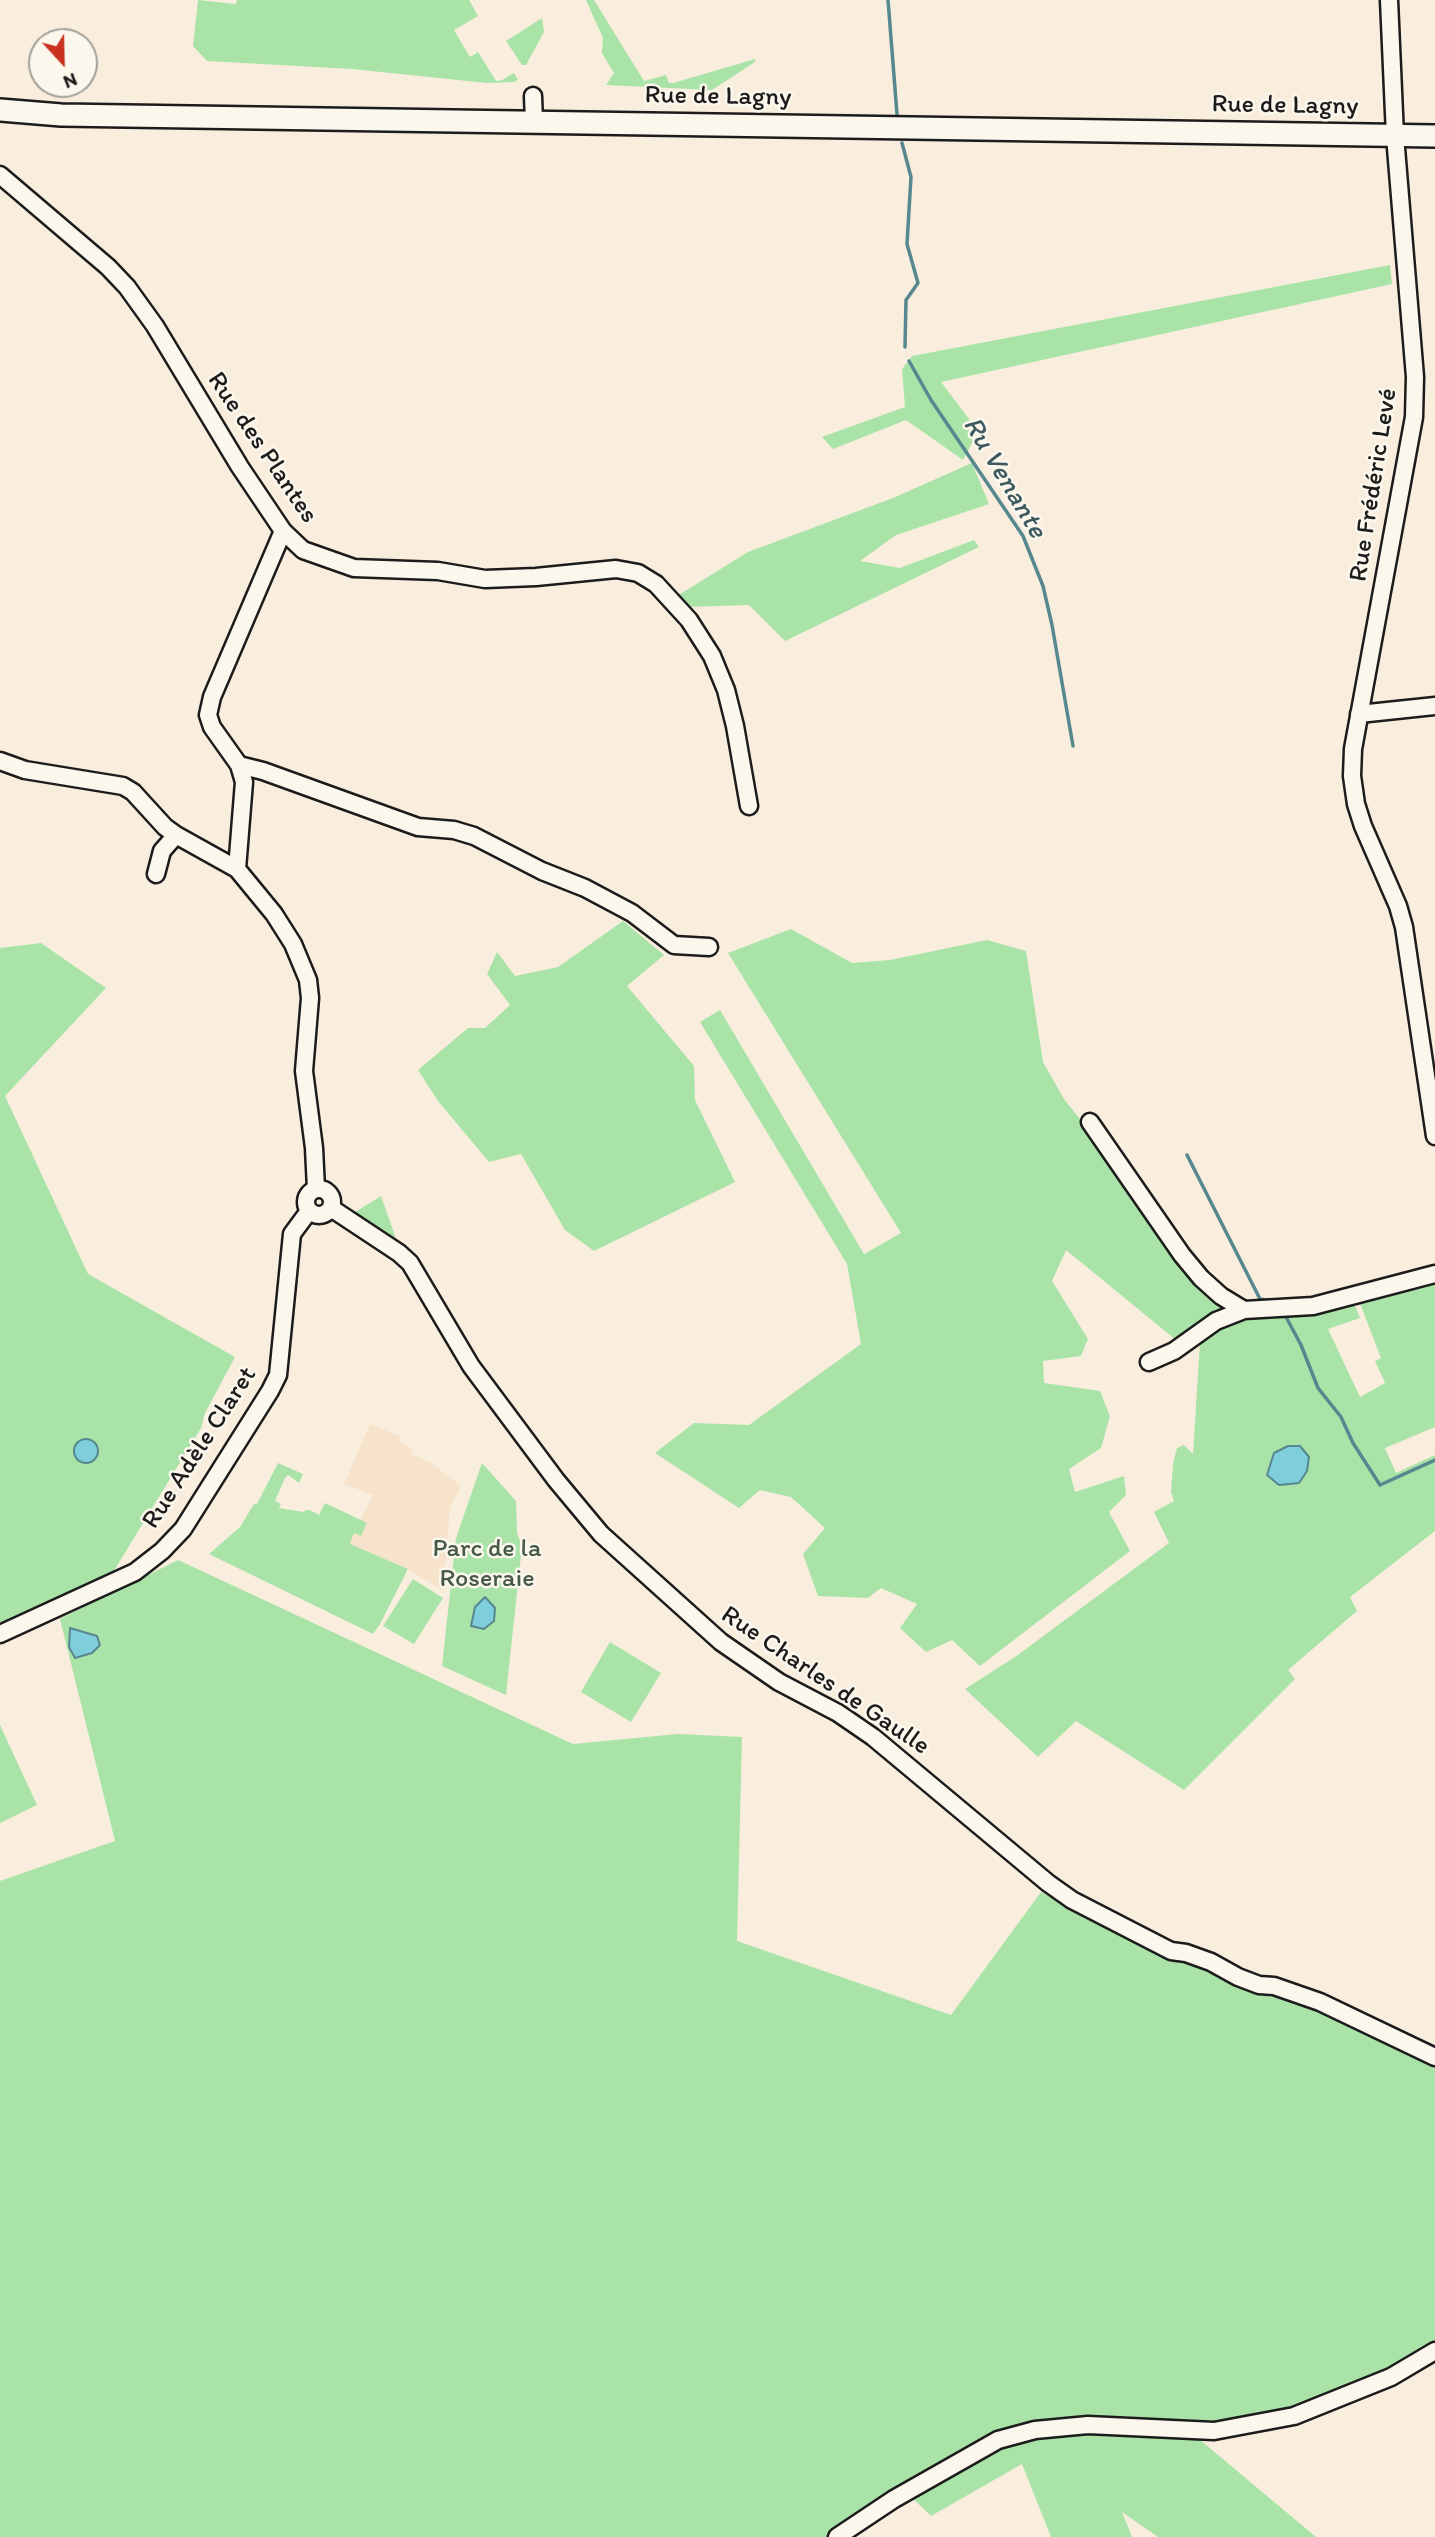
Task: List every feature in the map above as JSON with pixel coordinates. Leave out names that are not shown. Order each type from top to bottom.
[{"type":"main road","name":"Rue de Lagny","points":[[0,110],[75,115],[1435,136]]},
{"type":"street","name":"Rue Frédéric Levé","points":[[1389,0],[1395,136],[1413,347],[1414,417],[1359,714],[1352,776],[1363,826],[1398,906],[1404,927],[1435,1136]]},
{"type":"street","points":[[533,96],[534,122]]},
{"type":"street","name":"Rue des Plantes","points":[[0,175],[89,250],[127,287],[155,326],[212,423],[283,531],[303,550],[354,568],[391,572],[438,571],[485,579],[615,569],[638,573],[656,584],[689,620],[712,656],[726,690],[735,726],[749,806]]},
{"type":"street","points":[[237,869],[244,782],[239,765],[212,727],[208,715],[212,697],[283,531]]},
{"type":"street","points":[[1359,714],[1435,706]]},
{"type":"street","points":[[0,761],[24,770],[123,786],[133,792],[165,827],[237,869],[280,924],[304,966],[308,979],[310,998],[304,1071],[314,1148],[316,1189]]},
{"type":"street","points":[[239,765],[263,771],[418,827],[454,830],[474,836],[632,913],[674,945],[709,947]]},
{"type":"street","points":[[156,874],[162,851],[176,835]]},
{"type":"street","points":[[1090,1122],[1194,1270],[1221,1296],[1244,1310]]},
{"type":"street","points":[[316,1189],[330,1194],[331,1208],[322,1215],[316,1215],[309,1210],[306,1199],[309,1192],[316,1189]]},
{"type":"street","name":"Rue Charles de Gaulle","points":[[331,1208],[399,1252],[410,1263],[447,1328],[491,1394],[601,1534],[701,1626],[729,1648],[779,1682],[838,1713],[873,1737],[1072,1900],[1171,1951],[1211,1962],[1259,1985],[1274,1986],[1320,2002],[1435,2057]]},
{"type":"street","name":"Rue Adèle Claret","points":[[0,1634],[135,1572],[162,1551],[183,1529],[278,1375],[292,1234],[309,1210]]},
{"type":"street","points":[[1149,1362],[1174,1351],[1216,1321],[1244,1310],[1313,1306],[1435,1274]]},
{"type":"street","points":[[837,2537],[894,2498],[998,2440],[1035,2430],[1088,2425],[1214,2431],[1294,2416],[1391,2377],[1435,2351]]},
{"type":"shaded area","points":[[370,1424],[402,1437],[399,1442],[413,1449],[411,1454],[430,1462],[461,1486],[450,1508],[443,1591],[408,1569],[349,1544],[354,1533],[361,1535],[366,1524],[360,1520],[373,1495],[344,1484]]},
{"type":"green space","points":[[198,0],[236,4],[237,0],[469,0],[478,16],[454,30],[470,57],[478,52],[496,81],[514,73],[518,80],[487,83],[352,69],[207,61],[193,46]]},
{"type":"green space","points":[[586,0],[594,0],[644,81],[666,75],[669,83],[673,83],[755,59],[755,62],[712,90],[606,85],[614,73],[602,53],[603,38]]},
{"type":"green space","points":[[542,18],[544,32],[526,65],[522,65],[506,41]]},
{"type":"green space","points":[[1390,265],[1392,284],[941,382],[969,419],[973,441],[963,460],[906,420],[833,449],[822,437],[905,407],[902,369],[912,356]]},
{"type":"green space","points":[[972,463],[989,504],[896,535],[860,561],[900,568],[974,540],[979,547],[785,641],[749,605],[687,607],[677,596],[748,552],[893,498]]},
{"type":"green space","points":[[623,921],[664,955],[627,986],[694,1066],[695,1100],[735,1182],[594,1251],[565,1230],[521,1154],[489,1162],[438,1101],[418,1070],[468,1028],[485,1028],[510,1005],[487,974],[497,952],[515,976],[558,967]]},
{"type":"green space","points":[[791,929],[852,963],[890,960],[987,940],[1026,951],[1043,1062],[1064,1099],[1231,1309],[1206,1318],[1176,1340],[1066,1250],[1052,1281],[1088,1339],[1081,1356],[1043,1361],[1044,1383],[1100,1391],[1110,1416],[1101,1448],[1069,1469],[1075,1492],[1124,1476],[1126,1495],[1109,1512],[1130,1551],[980,1666],[952,1640],[926,1652],[900,1628],[917,1604],[881,1588],[868,1598],[818,1596],[803,1554],[825,1528],[791,1497],[760,1490],[739,1508],[655,1453],[694,1423],[749,1425],[861,1344],[847,1264],[700,1022],[720,1010],[864,1254],[901,1233],[728,953]]},
{"type":"green space","points":[[41,943],[106,988],[5,1096],[88,1274],[235,1357],[205,1413],[201,1428],[112,1574],[0,1627],[0,948]]},
{"type":"green space","points":[[381,1196],[399,1247],[352,1214]]},
{"type":"green space","points":[[1435,1280],[1435,1427],[1385,1448],[1396,1473],[1435,1455],[1435,1531],[1350,1597],[1357,1611],[1288,1670],[1295,1679],[1184,1790],[1076,1721],[1038,1757],[965,1689],[1015,1657],[1169,1543],[1154,1512],[1174,1501],[1171,1492],[1177,1448],[1184,1445],[1193,1454],[1200,1342],[1214,1329],[1244,1318],[1351,1296],[1360,1318],[1328,1329],[1360,1397],[1385,1383],[1375,1361],[1381,1358],[1358,1298]]},
{"type":"green space","points":[[278,1463],[303,1474],[299,1483],[288,1475],[285,1478],[275,1501],[281,1504],[279,1508],[304,1512],[310,1510],[319,1515],[325,1503],[367,1523],[361,1536],[354,1533],[350,1544],[408,1569],[373,1634],[209,1554],[240,1527],[254,1504],[257,1504]]},
{"type":"green space","name":"Parc de la Roseraie","points":[[482,1463],[516,1501],[517,1533],[522,1546],[506,1695],[442,1666],[456,1538]]},
{"type":"green space","points":[[178,1560],[573,1744],[678,1734],[742,1737],[737,1941],[951,2015],[1041,1892],[1144,1945],[1335,2011],[1435,2062],[1435,2358],[1382,2388],[1335,2409],[1263,2429],[1199,2439],[1316,2537],[1158,2537],[1122,2512],[1132,2537],[1051,2537],[1022,2464],[931,2516],[906,2492],[837,2537],[0,2537],[0,1881],[115,1841],[60,1619]]},
{"type":"green space","points":[[413,1579],[443,1598],[414,1644],[383,1626]]},
{"type":"green space","points":[[610,1642],[661,1673],[631,1722],[581,1692]]},
{"type":"green space","points":[[0,1725],[37,1805],[0,1823]]},
{"type":"water","points":[[81,1439],[91,1439],[98,1446],[98,1456],[91,1463],[81,1463],[74,1456],[74,1446]]},
{"type":"water","points":[[1288,1446],[1300,1446],[1309,1457],[1307,1471],[1299,1483],[1279,1485],[1267,1475],[1274,1453]]},
{"type":"water","points":[[485,1597],[495,1608],[494,1621],[484,1629],[471,1626],[475,1607]]},
{"type":"water","points":[[70,1628],[97,1636],[100,1645],[92,1653],[75,1658],[69,1647]]},
{"type":"waterway","name":"Ru Venante","points":[[888,0],[897,114]]},
{"type":"waterway","name":"Ru Venante","points":[[902,143],[911,177],[907,244],[918,283],[906,300],[905,347]]},
{"type":"waterway","name":"Ru Venante","points":[[909,361],[931,400],[1023,536],[1043,586],[1073,746]]},
{"type":"waterway","points":[[1187,1155],[1260,1299],[1271,1301]]},
{"type":"waterway","points":[[1286,1317],[1301,1345],[1318,1388],[1341,1417],[1353,1443],[1380,1485],[1435,1460]]}]
